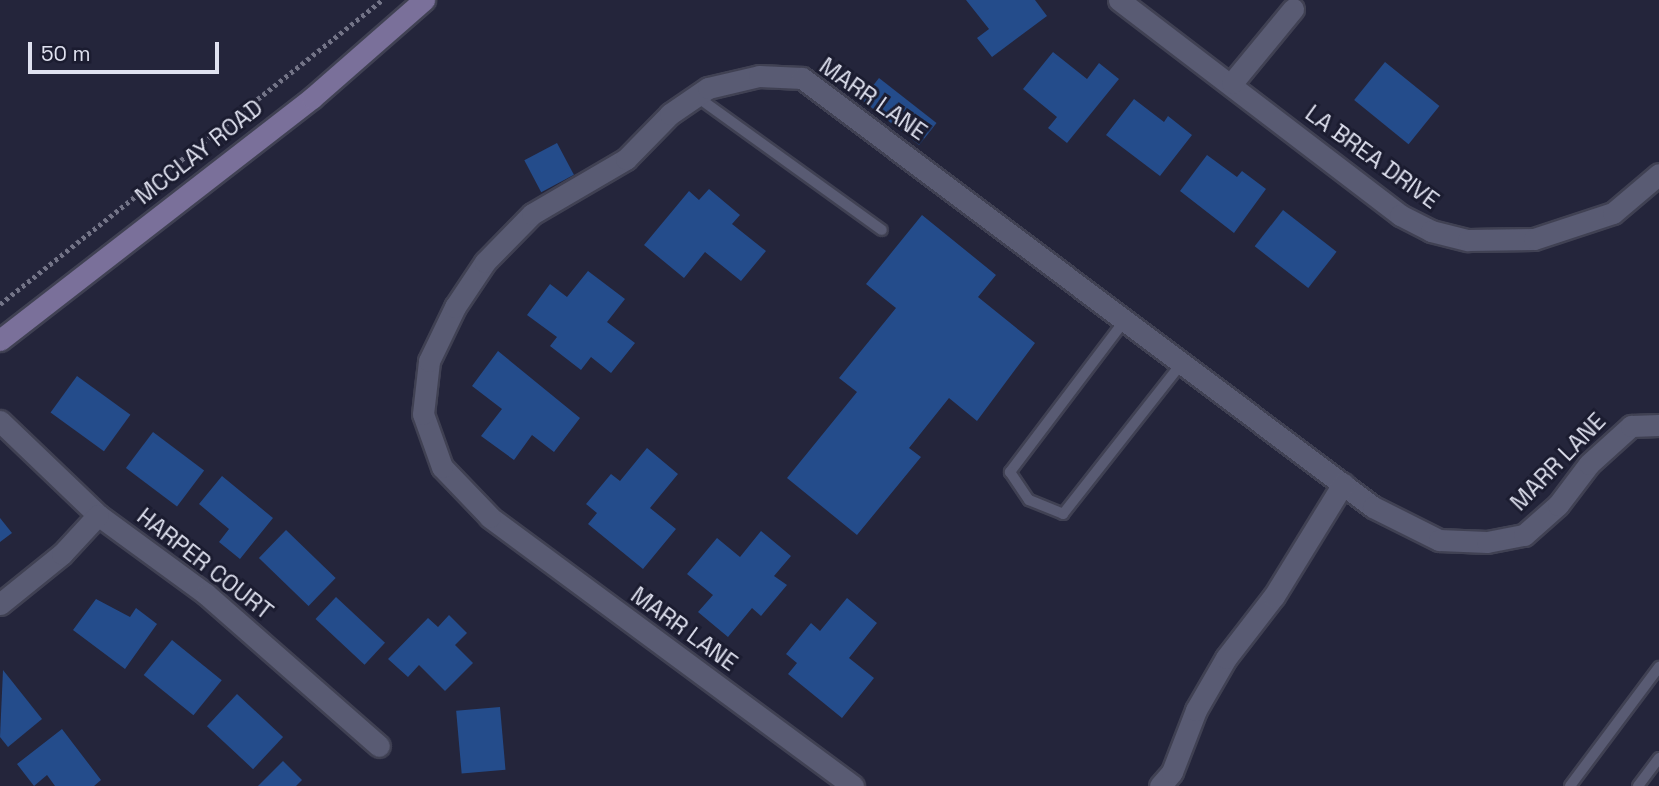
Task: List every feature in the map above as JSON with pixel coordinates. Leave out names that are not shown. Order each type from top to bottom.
[{"type":"main road","name":"MCCLAY ROAD","points":[[0,340],[312,98],[424,0]]},
{"type":"street","name":"LA BREA DRIVE","points":[[1119,0],[1232,83],[1400,215],[1431,231],[1468,240],[1534,239],[1614,213],[1659,174]]},
{"type":"street","points":[[1232,83],[1293,9]]},
{"type":"street","name":"MARR LANE","points":[[853,786],[490,517],[442,467],[423,414],[429,361],[455,307],[485,262],[532,214],[626,159],[670,114],[708,88],[759,76],[802,78],[1373,507],[1439,540],[1488,542],[1524,535],[1558,505],[1589,464],[1631,426],[1659,425]]},
{"type":"street","name":"HARPER COURT","points":[[0,421],[98,515],[206,594],[379,746]]},
{"type":"street","points":[[1160,786],[1172,772],[1196,710],[1226,658],[1274,596],[1343,484]]},
{"type":"street","points":[[0,604],[62,554],[98,515]]},
{"type":"lane","points":[[696,96],[882,230]]},
{"type":"lane","points":[[1125,320],[1010,472],[1029,500],[1063,514],[1182,363]]},
{"type":"lane","points":[[1570,786],[1659,667]]},
{"type":"lane","points":[[1638,786],[1659,758]]},
{"type":"path","points":[[0,304],[382,0]]},
{"type":"building","points":[[966,0],[1035,0],[1047,16],[992,57],[977,38],[989,29]]},
{"type":"building","points":[[1053,52],[1087,79],[1099,63],[1119,79],[1067,143],[1048,128],[1057,117],[1023,89]]},
{"type":"building","points":[[1385,62],[1439,106],[1409,144],[1354,100]]},
{"type":"building","points":[[879,78],[937,123],[919,145],[862,100]]},
{"type":"building","points":[[1134,99],[1164,122],[1168,116],[1192,135],[1160,176],[1106,135]]},
{"type":"building","points":[[557,143],[574,175],[541,192],[524,160]]},
{"type":"building","points":[[1207,155],[1237,177],[1242,171],[1266,189],[1234,233],[1180,191]]},
{"type":"building","points":[[709,189],[740,215],[732,224],[766,251],[741,281],[705,252],[684,278],[644,245],[689,191],[699,200]]},
{"type":"building","points":[[1283,210],[1337,252],[1308,288],[1255,246]]},
{"type":"building","points":[[922,215],[996,275],[978,297],[1035,343],[977,421],[949,398],[909,448],[921,457],[857,535],[787,478],[857,392],[839,378],[896,308],[866,284]]},
{"type":"building","points":[[588,271],[625,299],[607,322],[635,343],[611,373],[591,357],[581,370],[550,346],[557,337],[527,315],[550,284],[567,297]]},
{"type":"building","points":[[498,351],[580,418],[554,452],[532,435],[514,460],[481,436],[502,409],[472,386]]},
{"type":"building","points":[[77,376],[130,415],[104,451],[51,412]]},
{"type":"building","points":[[153,432],[204,471],[177,506],[126,468]]},
{"type":"building","points":[[647,448],[678,474],[650,508],[676,529],[643,569],[588,524],[597,513],[586,504],[611,474],[620,481]]},
{"type":"building","points":[[222,476],[273,518],[240,559],[219,542],[229,529],[199,504]]},
{"type":"building","points":[[0,518],[12,533],[0,542]]},
{"type":"building","points":[[286,530],[336,578],[309,606],[259,558]]},
{"type":"building","points":[[761,531],[791,556],[774,576],[787,585],[761,616],[752,608],[728,637],[698,612],[713,595],[687,574],[717,538],[740,557]]},
{"type":"building","points":[[336,597],[385,643],[365,665],[316,619]]},
{"type":"building","points":[[847,598],[877,623],[849,658],[874,678],[842,718],[788,674],[797,663],[786,654],[811,623],[820,631]]},
{"type":"building","points":[[96,599],[130,617],[136,608],[157,624],[125,669],[73,630]]},
{"type":"building","points":[[449,615],[467,633],[455,645],[473,663],[445,691],[419,665],[408,677],[388,659],[428,618],[438,627]]},
{"type":"building","points":[[172,640],[222,680],[193,715],[144,675]]},
{"type":"building","points":[[3,670],[42,719],[8,747],[0,737]]},
{"type":"building","points":[[237,694],[283,737],[253,769],[207,726]]},
{"type":"building","points":[[500,707],[505,770],[462,774],[456,711]]},
{"type":"building","points":[[62,729],[101,780],[94,786],[55,786],[47,775],[34,786],[17,764]]},
{"type":"building","points":[[283,761],[302,780],[296,786],[258,786]]}]
